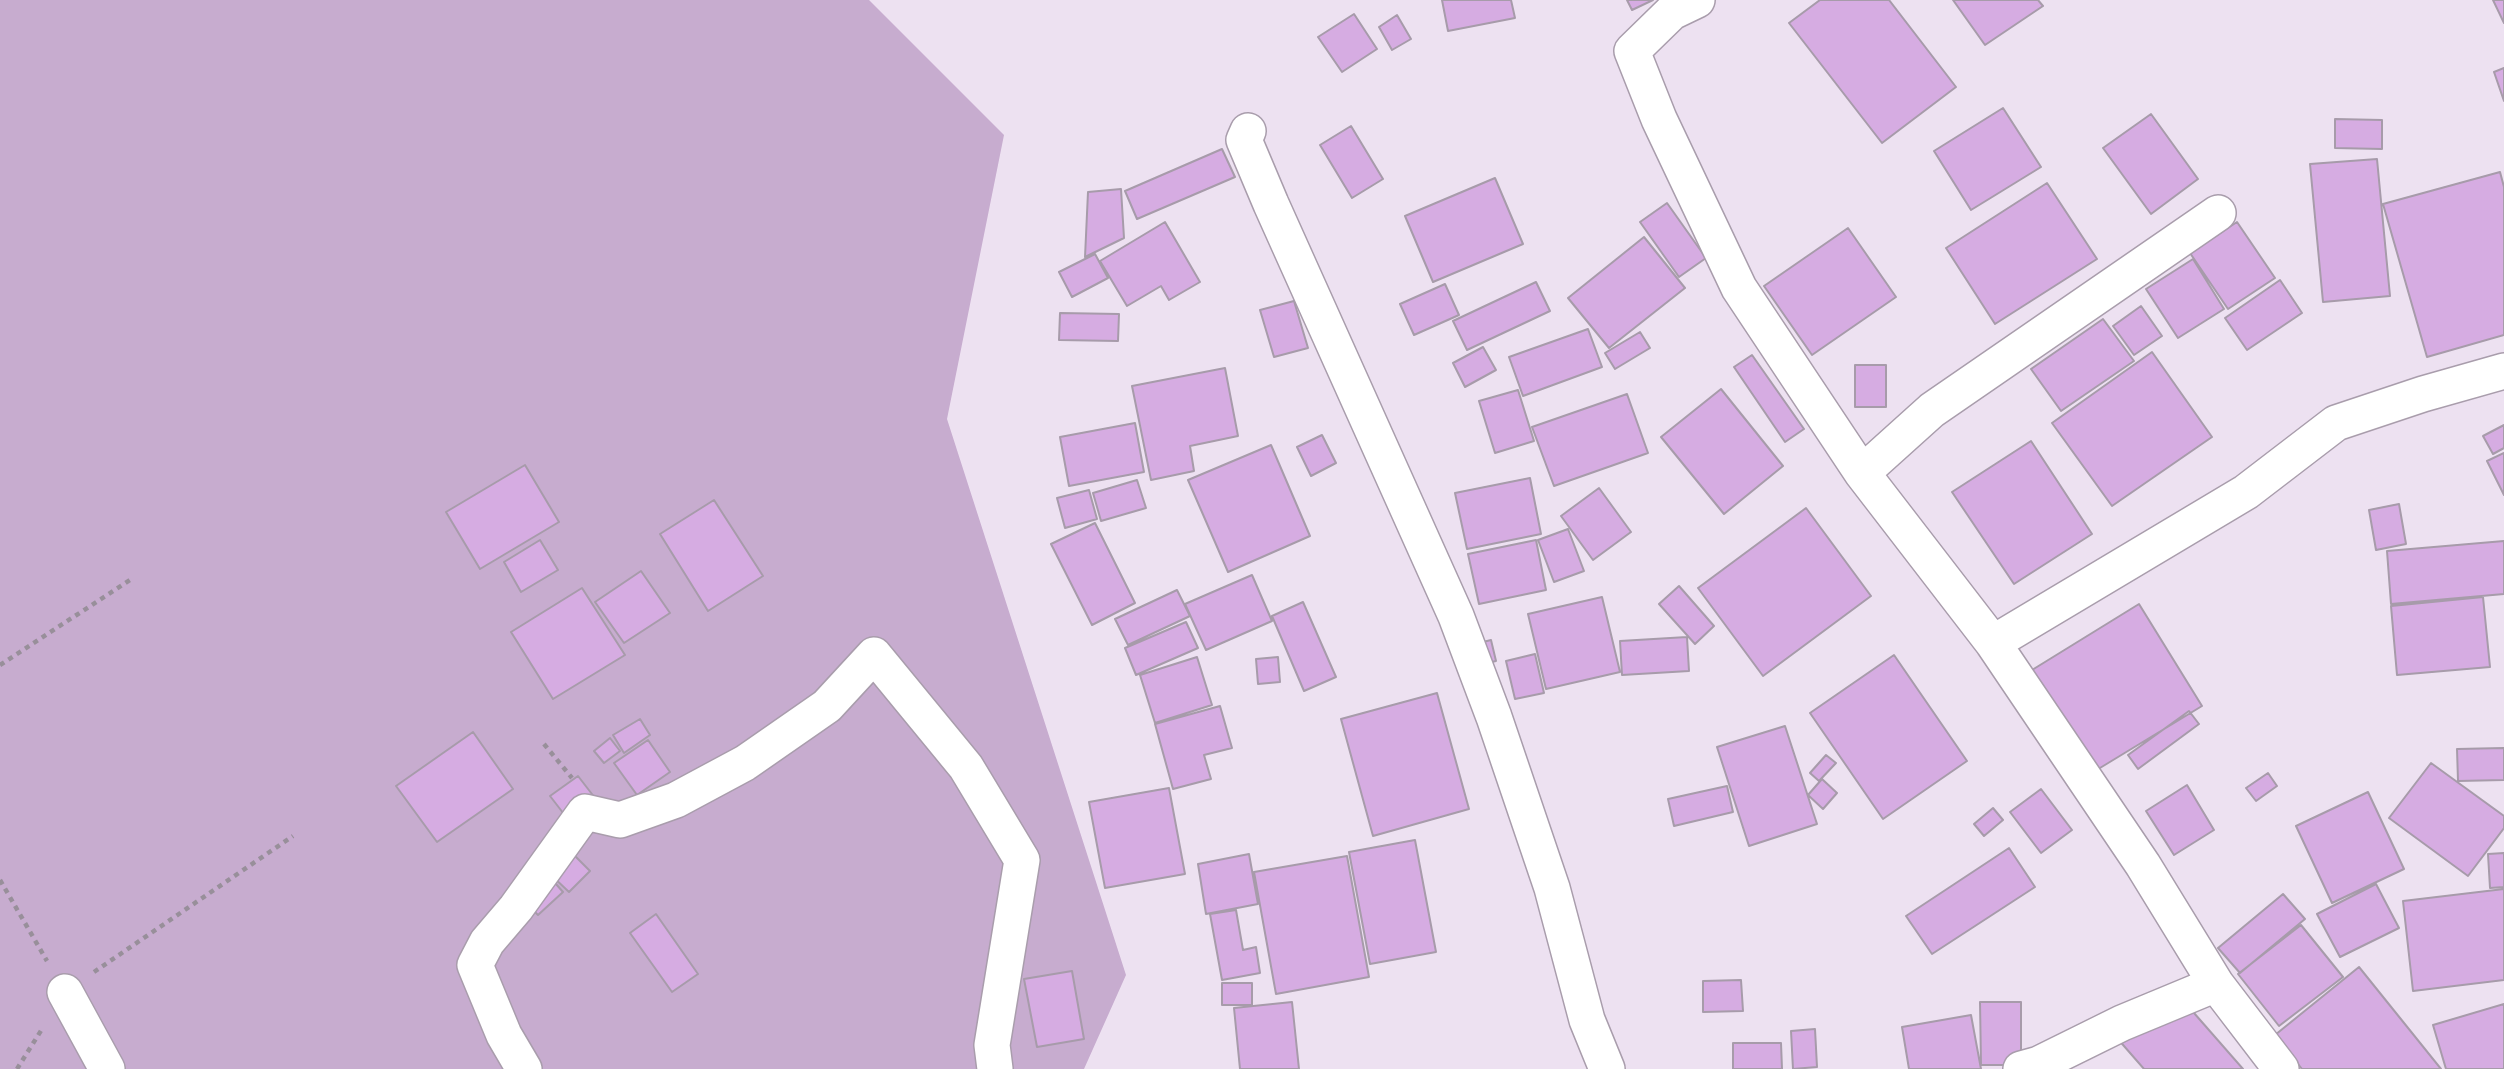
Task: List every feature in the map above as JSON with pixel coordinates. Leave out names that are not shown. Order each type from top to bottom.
[{"type":"street","points":[[1697,0],[1672,12],[1632,51],[1659,119],[1739,288],[1862,473],[1993,643],[2143,865],[2216,984],[2281,1069]]},
{"type":"street","points":[[1248,131],[1244,140],[1271,204],[1461,628],[1552,888],[1587,1020],[1607,1069]]},
{"type":"street","points":[[1862,473],[1933,410],[2218,213]]},
{"type":"street","points":[[1993,643],[2246,492],[2336,423],[2504,371]]},
{"type":"street","points":[[524,1069],[504,1035],[475,965],[487,942],[516,908],[585,812],[620,820],[676,800],[745,763],[827,706],[874,655],[966,767],[1023,860],[992,1045],[995,1069]]},
{"type":"street","points":[[2021,1069],[2039,1064],[2122,1023],[2216,984]]},
{"type":"street","points":[[65,992],[107,1069]]},
{"type":"path","points":[[0,665],[130,580]]},
{"type":"path","points":[[0,880],[65,992],[293,836]]},
{"type":"shaded area","points":[[0,0],[869,0],[1004,135],[947,419],[1126,975],[1084,1069],[0,1069]]},
{"type":"building","points":[[1442,0],[1511,0],[1515,18],[1448,31]]},
{"type":"building","points":[[1627,0],[1653,0],[1632,10]]},
{"type":"building","points":[[1820,0],[1889,0],[1956,87],[1882,143],[1789,23]]},
{"type":"building","points":[[1953,0],[2038,0],[2043,6],[1985,45]]},
{"type":"building","points":[[2493,0],[2504,0],[2504,23]]},
{"type":"building","points":[[1354,14],[1377,49],[1342,72],[1318,37]]},
{"type":"building","points":[[1397,15],[1411,39],[1392,50],[1379,27]]},
{"type":"building","points":[[2504,68],[2504,101],[2494,72]]},
{"type":"building","points":[[2003,108],[2041,167],[1971,210],[1934,151]]},
{"type":"building","points":[[2151,114],[2198,179],[2151,214],[2103,148]]},
{"type":"building","points":[[2335,119],[2382,120],[2382,149],[2335,148]]},
{"type":"building","points":[[1351,126],[1383,179],[1352,198],[1320,145]]},
{"type":"building","points":[[1222,149],[1235,177],[1137,219],[1125,191]]},
{"type":"building","points":[[2377,159],[2390,296],[2323,302],[2310,164]]},
{"type":"building","points":[[2500,172],[2504,187],[2504,335],[2427,357],[2383,204]]},
{"type":"building","points":[[1495,178],[1523,244],[1433,282],[1405,216]]},
{"type":"building","points":[[2047,183],[2097,259],[1995,324],[1946,248]]},
{"type":"building","points":[[1121,189],[1124,238],[1085,257],[1088,192]]},
{"type":"building","points":[[1667,203],[1706,258],[1679,277],[1640,222]]},
{"type":"building","points":[[1165,222],[1200,282],[1169,300],[1161,286],[1127,306],[1100,261]]},
{"type":"building","points":[[2237,222],[2275,278],[2228,309],[2190,253]]},
{"type":"building","points":[[1848,228],[1896,297],[1812,355],[1764,286]]},
{"type":"building","points":[[1644,237],[1685,288],[1609,348],[1568,298]]},
{"type":"building","points":[[1095,254],[1108,278],[1072,297],[1059,272]]},
{"type":"building","points":[[2193,259],[2224,309],[2178,338],[2146,289]]},
{"type":"building","points":[[2280,280],[2302,313],[2247,350],[2225,318]]},
{"type":"building","points":[[1536,282],[1550,311],[1467,350],[1453,321]]},
{"type":"building","points":[[1445,284],[1459,315],[1414,335],[1400,304]]},
{"type":"building","points":[[1294,301],[1308,348],[1274,357],[1260,310]]},
{"type":"building","points":[[2141,306],[2162,336],[2134,355],[2113,326]]},
{"type":"building","points":[[1060,313],[1119,314],[1118,341],[1059,340]]},
{"type":"building","points":[[2103,319],[2134,361],[2061,411],[2031,369]]},
{"type":"building","points":[[1588,329],[1602,367],[1523,396],[1509,357]]},
{"type":"building","points":[[1640,332],[1650,348],[1615,369],[1605,353]]},
{"type":"building","points":[[1483,347],[1496,370],[1465,387],[1453,363]]},
{"type":"building","points":[[2152,352],[2212,437],[2112,506],[2052,423]]},
{"type":"building","points":[[1752,355],[1804,429],[1785,442],[1734,367]]},
{"type":"building","points":[[1855,365],[1886,365],[1886,407],[1855,407]]},
{"type":"building","points":[[1225,368],[1238,436],[1190,446],[1194,471],[1151,480],[1132,386]]},
{"type":"building","points":[[1721,389],[1783,466],[1724,514],[1661,437]]},
{"type":"building","points":[[1518,390],[1534,441],[1495,453],[1479,401]]},
{"type":"building","points":[[1627,394],[1648,453],[1554,486],[1532,427]]},
{"type":"building","points":[[1135,423],[1144,472],[1069,486],[1060,437]]},
{"type":"building","points":[[2504,425],[2504,448],[2493,454],[2483,436]]},
{"type":"building","points":[[1322,435],[1336,463],[1311,476],[1297,447]]},
{"type":"building","points":[[2031,441],[2092,534],[2014,584],[1952,492]]},
{"type":"building","points":[[1271,445],[1310,536],[1228,572],[1188,480]]},
{"type":"building","points":[[2504,453],[2504,495],[2487,461]]},
{"type":"building","points":[[525,465],[559,522],[480,569],[446,512]]},
{"type":"building","points":[[1530,478],[1541,534],[1467,549],[1455,493]]},
{"type":"building","points":[[1137,480],[1146,508],[1101,521],[1093,493]]},
{"type":"building","points":[[1599,488],[1631,532],[1593,560],[1561,516]]},
{"type":"building","points":[[1089,490],[1097,519],[1065,528],[1057,498]]},
{"type":"building","points":[[714,500],[763,576],[708,611],[660,534]]},
{"type":"building","points":[[2399,504],[2406,544],[2376,550],[2369,510]]},
{"type":"building","points":[[1806,508],[1871,596],[1763,676],[1698,588]]},
{"type":"building","points":[[1095,523],[1135,603],[1092,625],[1051,544]]},
{"type":"building","points":[[1568,529],[1584,571],[1554,582],[1538,540]]},
{"type":"building","points":[[540,540],[558,570],[521,592],[504,562]]},
{"type":"building","points":[[1536,540],[1546,590],[1479,604],[1468,554]]},
{"type":"building","points":[[2504,541],[2504,594],[2391,604],[2387,551]]},
{"type":"building","points":[[641,571],[670,613],[624,643],[595,602]]},
{"type":"building","points":[[1252,575],[1272,621],[1206,650],[1185,604]]},
{"type":"building","points":[[1679,586],[1714,626],[1695,644],[1659,604]]},
{"type":"building","points":[[582,588],[625,655],[553,699],[511,632]]},
{"type":"building","points":[[1177,590],[1190,616],[1128,645],[1115,619]]},
{"type":"building","points":[[1602,597],[1620,672],[1546,689],[1528,614]]},
{"type":"building","points":[[2483,597],[2490,667],[2397,675],[2391,606]]},
{"type":"building","points":[[1303,602],[1336,677],[1304,691],[1272,616]]},
{"type":"building","points":[[2139,604],[2202,706],[2095,771],[2032,670]]},
{"type":"building","points":[[1186,622],[1198,648],[1136,675],[1125,648]]},
{"type":"building","points":[[1687,637],[1689,671],[1622,675],[1620,641]]},
{"type":"building","points":[[1491,640],[1496,661],[1475,666],[1471,645]]},
{"type":"building","points":[[1535,654],[1544,693],[1515,699],[1506,661]]},
{"type":"building","points":[[1894,655],[1967,761],[1883,819],[1810,713]]},
{"type":"building","points":[[1197,657],[1212,705],[1155,723],[1140,675]]},
{"type":"building","points":[[1278,657],[1280,682],[1258,684],[1256,659]]},
{"type":"building","points":[[1437,693],[1469,809],[1373,836],[1341,719]]},
{"type":"building","points":[[1220,706],[1232,748],[1204,755],[1211,779],[1173,789],[1155,724]]},
{"type":"building","points":[[2189,711],[2199,724],[2138,769],[2128,755]]},
{"type":"building","points":[[640,719],[650,735],[624,753],[613,735]]},
{"type":"building","points":[[1785,726],[1817,824],[1749,846],[1717,747]]},
{"type":"building","points":[[473,732],[513,789],[437,842],[396,786]]},
{"type":"building","points":[[610,738],[620,751],[604,763],[594,751]]},
{"type":"building","points":[[648,740],[670,772],[637,795],[614,763]]},
{"type":"building","points":[[2504,748],[2504,780],[2458,781],[2457,749]]},
{"type":"building","points":[[1826,755],[1836,763],[1819,781],[1810,773]]},
{"type":"building","points":[[2431,763],[2504,816],[2504,828],[2468,876],[2389,818]]},
{"type":"building","points":[[2268,773],[2277,786],[2256,801],[2246,788]]},
{"type":"building","points":[[578,776],[595,798],[567,818],[550,796]]},
{"type":"building","points":[[1822,779],[1837,793],[1823,809],[1808,795]]},
{"type":"building","points":[[2187,785],[2214,830],[2174,855],[2146,811]]},
{"type":"building","points":[[1727,786],[1733,812],[1674,826],[1668,799]]},
{"type":"building","points":[[1169,788],[1185,874],[1105,888],[1089,802]]},
{"type":"building","points":[[2041,789],[2072,830],[2041,853],[2010,812]]},
{"type":"building","points":[[2368,792],[2404,869],[2332,903],[2296,826]]},
{"type":"building","points":[[1993,808],[2003,820],[1984,836],[1974,824]]},
{"type":"building","points":[[1415,840],[1436,952],[1370,964],[1349,852]]},
{"type":"building","points":[[2009,848],[2035,887],[1932,954],[1906,916]]},
{"type":"building","points":[[571,852],[590,871],[569,892],[550,874]]},
{"type":"building","points":[[2504,853],[2504,887],[2490,888],[2488,854]]},
{"type":"building","points":[[1249,854],[1258,904],[1206,914],[1198,864]]},
{"type":"building","points":[[1347,856],[1369,977],[1276,994],[1254,872]]},
{"type":"building","points":[[549,876],[563,892],[538,915],[523,900]]},
{"type":"building","points":[[2376,884],[2399,928],[2340,957],[2317,914]]},
{"type":"building","points":[[2504,889],[2504,980],[2413,991],[2403,901]]},
{"type":"building","points":[[2283,894],[2305,919],[2240,973],[2218,948]]},
{"type":"building","points":[[1236,910],[1243,950],[1256,947],[1260,973],[1222,980],[1210,914]]},
{"type":"building","points":[[656,914],[698,974],[672,992],[630,933]]},
{"type":"building","points":[[2301,925],[2343,977],[2279,1026],[2238,974]]},
{"type":"building","points":[[2359,967],[2441,1069],[2302,1069],[2275,1035]]},
{"type":"building","points":[[1072,971],[1084,1039],[1037,1047],[1024,979]]},
{"type":"building","points":[[1741,980],[1743,1011],[1703,1012],[1703,981]]},
{"type":"building","points":[[1222,983],[1252,983],[1252,1005],[1222,1005]]},
{"type":"building","points":[[2173,989],[2243,1069],[2144,1069],[2117,1038]]},
{"type":"building","points":[[1292,1002],[1299,1069],[1240,1069],[1234,1008]]},
{"type":"building","points":[[1980,1002],[2021,1002],[2021,1065],[1981,1065]]},
{"type":"building","points":[[2504,1004],[2504,1069],[2446,1069],[2433,1025]]},
{"type":"building","points":[[1971,1015],[1981,1069],[1909,1069],[1902,1027]]},
{"type":"building","points":[[1815,1029],[1817,1067],[1793,1069],[1791,1031]]},
{"type":"building","points":[[1733,1043],[1781,1043],[1782,1069],[1733,1069]]}]
